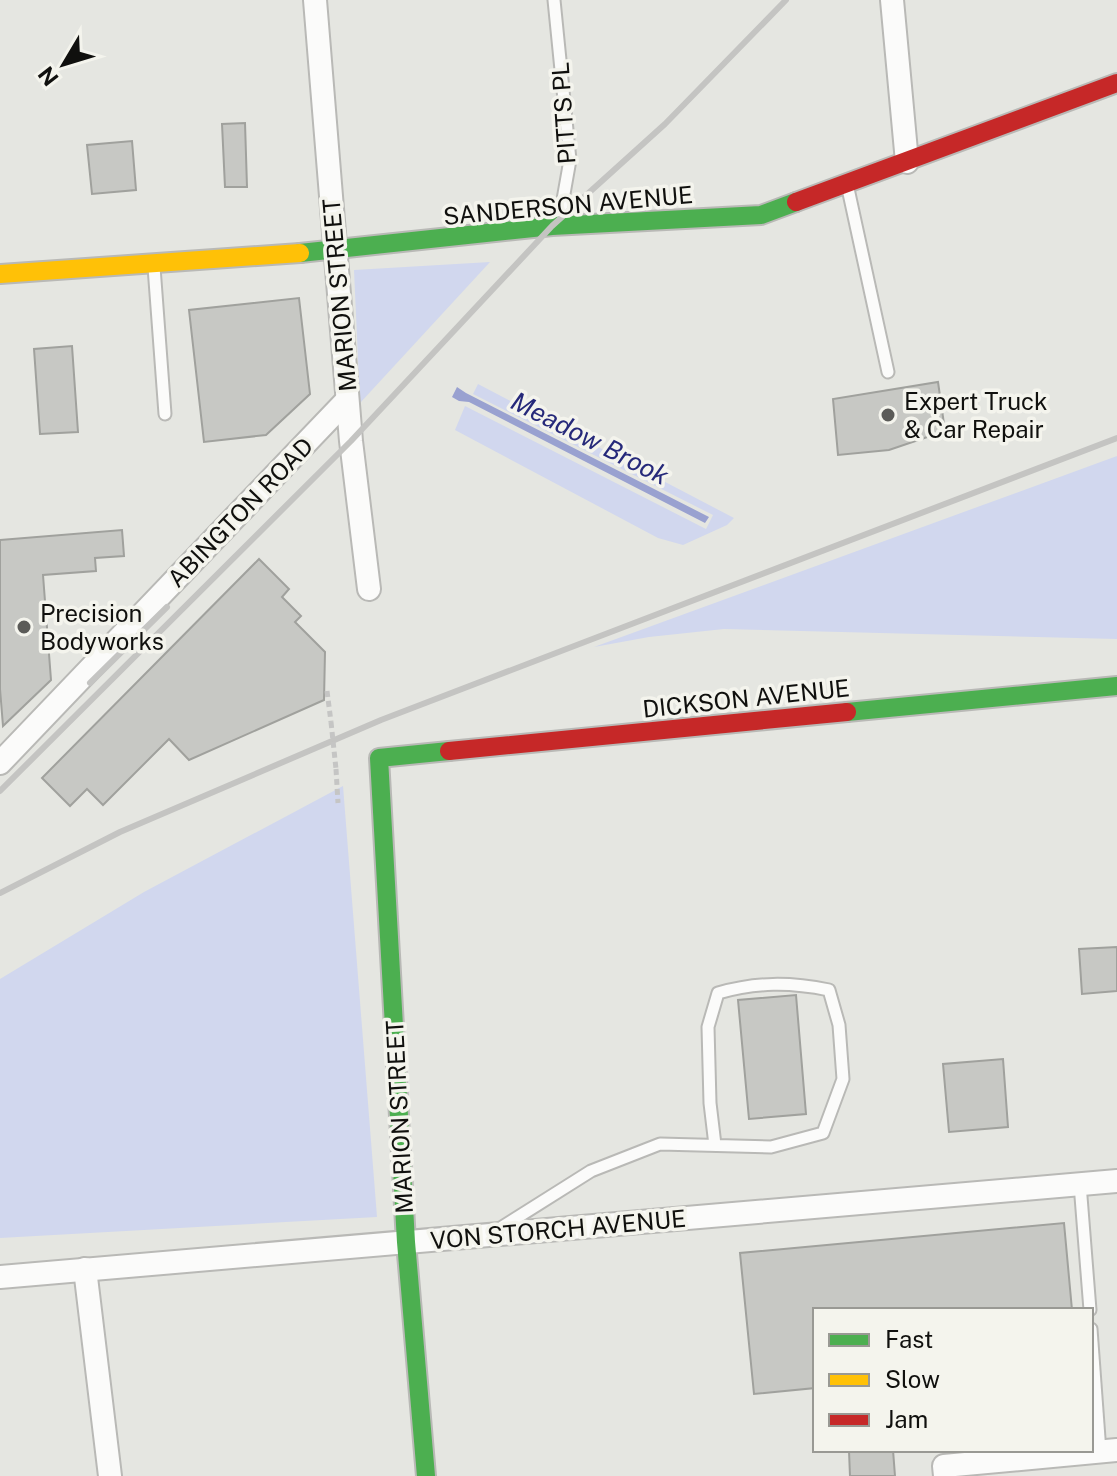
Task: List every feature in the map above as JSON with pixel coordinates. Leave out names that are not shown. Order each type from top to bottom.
[{"type":"street","name":"MARION STREET","points":[[315,0],[347,400],[369,589]]},
{"type":"street","points":[[892,0],[907,162]]},
{"type":"street","name":"SANDERSON AVENUE","points":[[0,274],[334,251],[558,226],[761,215],[1117,83]]},
{"type":"street","name":"ABINGTON ROAD","points":[[0,763],[347,400]]},
{"type":"street","name":"DICKSON AVENUE","points":[[379,758],[1117,686]]},
{"type":"street","name":"MARION STREET","points":[[379,758],[406,1242],[426,1476]]},
{"type":"street","name":"VON STORCH AVENUE","points":[[0,1277],[1117,1181]]},
{"type":"street","points":[[85,1269],[110,1476]]},
{"type":"street","points":[[945,1476],[944,1466],[1109,1451]]},
{"type":"lane","name":"PITTS PL","points":[[554,0],[570,160],[558,226]]},
{"type":"lane","points":[[847,183],[888,372]]},
{"type":"lane","points":[[153,264],[165,414]]},
{"type":"lane","points":[[492,1233],[591,1171],[660,1144],[771,1147],[823,1133],[843,1079],[839,1025],[829,990],[797,983],[747,985],[718,993],[708,1027],[710,1103],[715,1145]]},
{"type":"lane","points":[[1080,1184],[1090,1308]]},
{"type":"lane","points":[[1093,1343],[1109,1451]]},
{"type":"path","points":[[327,691],[338,803]]},
{"type":"shaded area","points":[[490,262],[360,403],[354,270]]},
{"type":"shaded area","points":[[478,384],[734,518],[727,525],[683,545],[658,538],[455,430],[465,406],[706,529],[713,515],[473,394]]},
{"type":"shaded area","points":[[1117,456],[1117,639],[724,629],[594,647]]},
{"type":"shaded area","points":[[343,786],[377,1217],[0,1238],[0,979],[144,892]]},
{"type":"water","points":[[457,387],[709,517],[705,523],[469,402],[459,401],[452,397]]},
{"type":"building","points":[[245,123],[247,187],[225,187],[222,124]]},
{"type":"building","points":[[132,141],[136,190],[92,194],[87,145]]},
{"type":"building","points":[[299,298],[310,394],[266,435],[204,442],[189,310]]},
{"type":"building","points":[[72,346],[78,432],[40,434],[34,349]]},
{"type":"building","name":"Expert Truck & Car Repair","points":[[938,382],[945,431],[889,450],[838,455],[833,399]]},
{"type":"building","name":"Precision Bodyworks","points":[[122,530],[124,556],[95,558],[96,571],[43,575],[51,680],[3,726],[0,689],[0,540]]},
{"type":"building","points":[[259,559],[289,589],[282,597],[301,616],[295,622],[325,652],[324,700],[189,760],[169,739],[103,805],[87,789],[70,806],[42,778]]},
{"type":"building","points":[[1117,947],[1117,991],[1082,994],[1079,949]]},
{"type":"building","points":[[796,995],[806,1114],[749,1119],[738,1000]]},
{"type":"building","points":[[1003,1059],[1008,1127],[949,1132],[943,1064]]},
{"type":"building","points":[[1064,1223],[1072,1308],[813,1308],[813,1388],[754,1394],[740,1253]]},
{"type":"building","points":[[849,1452],[893,1452],[895,1476],[850,1476]]},
{"type":"railway","points":[[0,791],[351,441],[552,226],[665,124],[786,0]]},
{"type":"railway","points":[[0,893],[120,832],[381,720],[1117,438]]},
{"type":"railway","points":[[90,683],[167,607]]},
{"type":"traffic: fast","points":[[300,253],[552,226],[761,215],[796,202]]},
{"type":"traffic: fast","points":[[847,712],[1117,686]]},
{"type":"traffic: fast","points":[[426,1476],[406,1242],[379,758],[449,751]]},
{"type":"traffic: slow","points":[[0,274],[300,253]]},
{"type":"traffic: jam","points":[[796,202],[1117,83]]},
{"type":"traffic: jam","points":[[449,751],[847,712]]},
{"type":"place","name":"Expert Truck & Car Repair","points":[[888,415]]},
{"type":"place","name":"Precision Bodyworks","points":[[24,627]]},
{"type":"water label","name":"Meadow Brook","points":[[590,438]]}]
